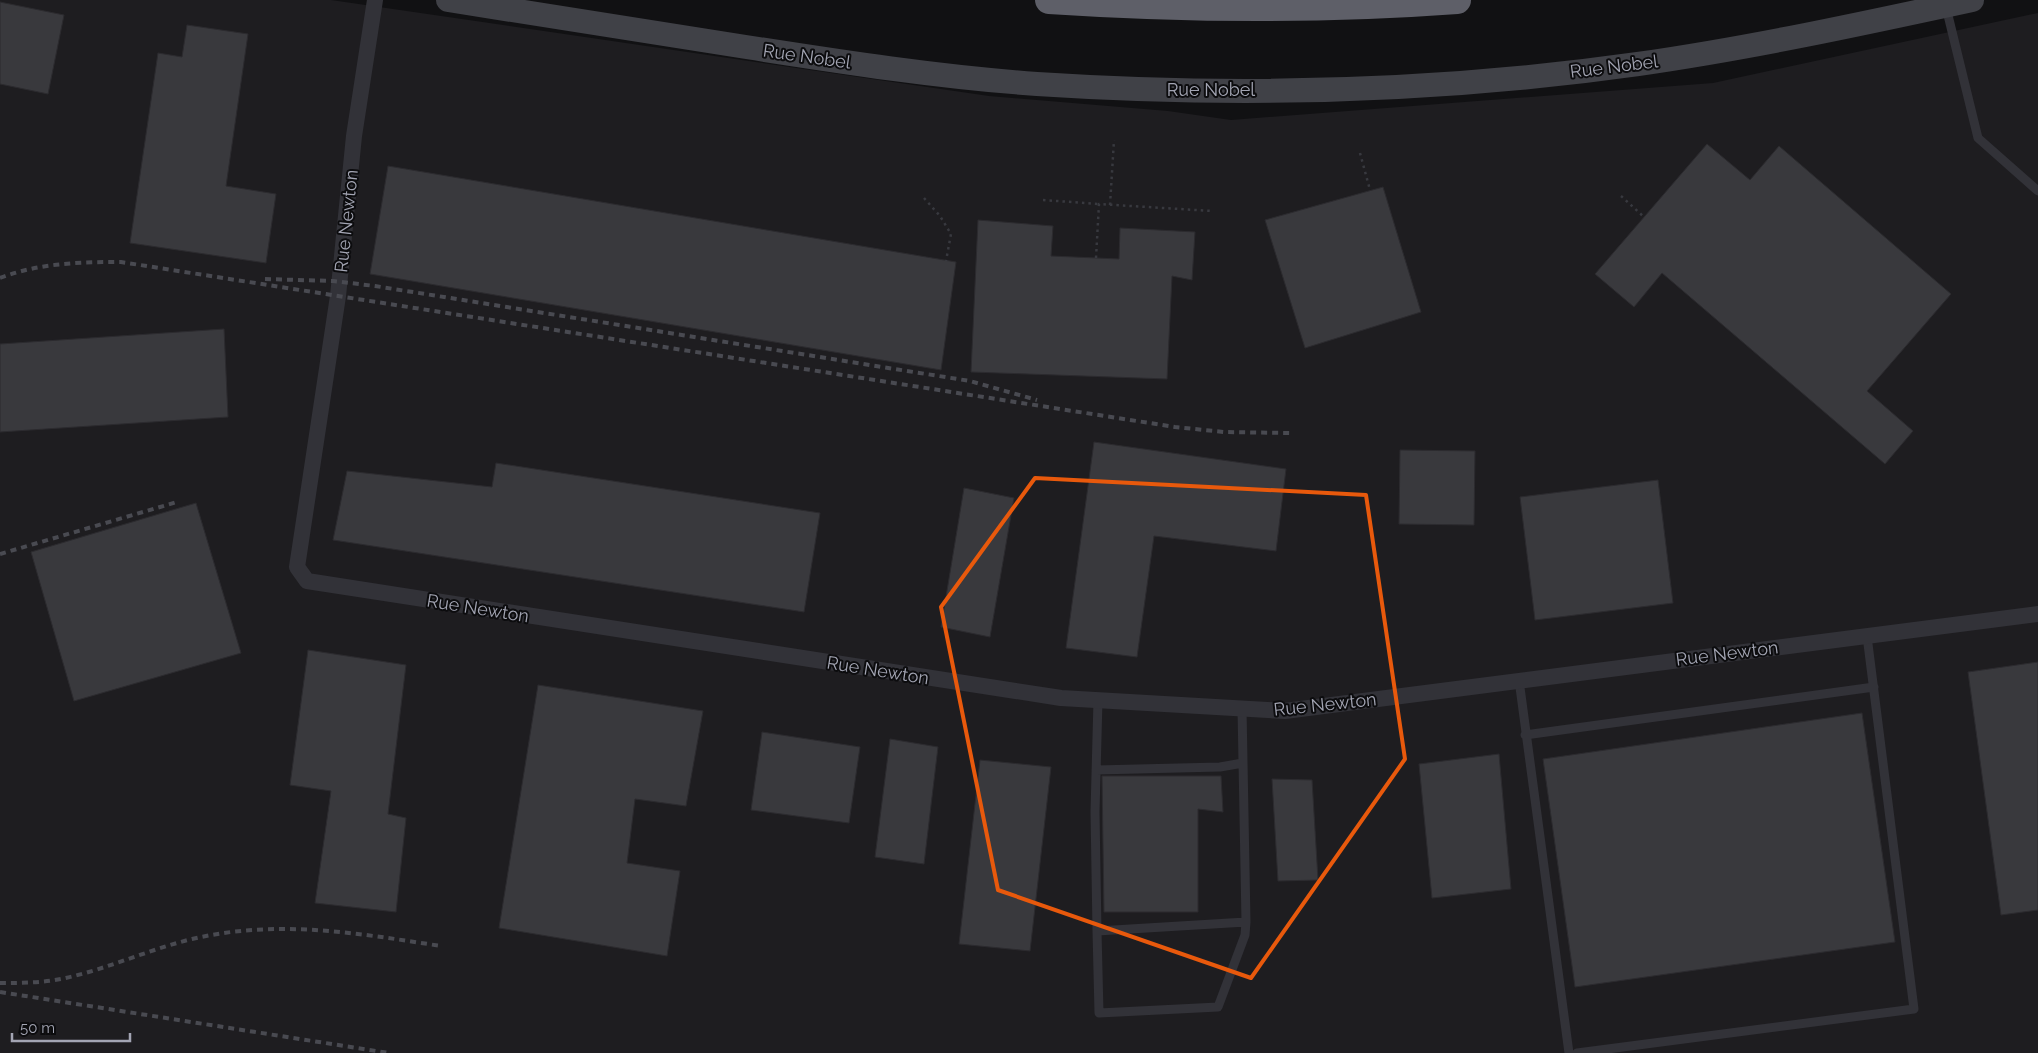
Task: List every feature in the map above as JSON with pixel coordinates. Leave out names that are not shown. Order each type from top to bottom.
[{"type":"highway","points":[[1049,0],[1234,8],[1339,6],[1457,0]]},
{"type":"street","name":"Rue Newton","points":[[375,0],[354,136],[338,296],[297,567],[307,582],[1061,698],[1285,711],[2038,614]]},
{"type":"street","name":"Rue Nobel","points":[[448,0],[792,54],[944,75],[1051,84],[1231,90],[1423,84],[1599,69],[1732,49],[1972,0]]},
{"type":"lane","points":[[1946,6],[1978,138],[2038,191]]},
{"type":"lane","points":[[1577,1053],[1914,1009],[1867,636]]},
{"type":"lane","points":[[1519,680],[1569,1053]]},
{"type":"lane","points":[[1526,735],[1874,686]]},
{"type":"lane","points":[[1098,700],[1096,770],[1099,1013],[1218,1007],[1245,935],[1242,708]]},
{"type":"lane","points":[[1096,770],[1220,766],[1243,763]]},
{"type":"lane","points":[[1097,931],[1246,922]]},
{"type":"path","points":[[1110,205],[1114,140]]},
{"type":"path","points":[[1360,154],[1370,190]]},
{"type":"path","points":[[1621,196],[1644,217]]},
{"type":"path","points":[[924,198],[940,216],[951,234],[946,261]]},
{"type":"path","points":[[1043,200],[1212,211]]},
{"type":"path","points":[[1096,258],[1099,204]]},
{"type":"highlighted area","points":[[1035,478],[1366,495],[1405,759],[1251,978],[998,890],[941,607]]},
{"type":"shaded area","points":[[0,0],[331,0],[989,96],[1168,111],[1231,120],[1713,83],[2038,13],[2038,1053],[0,1053]]},
{"type":"building","points":[[0,2],[64,15],[48,94],[0,84]]},
{"type":"building","points":[[187,25],[248,34],[226,186],[276,194],[266,263],[130,243],[158,53],[182,57]]},
{"type":"building","points":[[1707,144],[1750,180],[1779,146],[1951,294],[1867,391],[1913,431],[1885,464],[1662,273],[1634,307],[1595,274]]},
{"type":"building","points":[[388,166],[956,262],[941,370],[370,274]]},
{"type":"building","points":[[1383,187],[1421,312],[1305,348],[1265,220]]},
{"type":"building","points":[[978,220],[1053,226],[1051,256],[1119,259],[1120,228],[1195,232],[1192,280],[1172,276],[1167,379],[971,372]]},
{"type":"building","points":[[224,329],[228,417],[0,432],[0,344]]},
{"type":"building","points":[[1094,442],[1286,469],[1276,551],[1154,536],[1137,657],[1066,648]]},
{"type":"building","points":[[1400,450],[1475,451],[1474,525],[1399,524]]},
{"type":"building","points":[[496,463],[820,513],[804,612],[333,540],[347,471],[492,487]]},
{"type":"building","points":[[1658,480],[1673,603],[1535,620],[1520,497]]},
{"type":"building","points":[[964,488],[1014,498],[990,637],[941,627]]},
{"type":"building","points":[[196,503],[241,653],[74,701],[31,552]]},
{"type":"building","points":[[308,650],[406,665],[388,814],[406,818],[396,912],[315,903],[331,791],[290,785]]},
{"type":"building","points":[[2038,662],[2038,910],[2001,915],[1968,672]]},
{"type":"building","points":[[538,685],[703,711],[686,806],[635,799],[627,863],[680,871],[667,956],[499,928]]},
{"type":"building","points":[[1862,713],[1895,942],[1575,987],[1543,759]]},
{"type":"building","points":[[762,732],[860,747],[849,823],[751,810]]},
{"type":"building","points":[[890,739],[938,747],[924,864],[875,857]]},
{"type":"building","points":[[1499,754],[1511,889],[1432,898],[1419,764]]},
{"type":"building","points":[[980,760],[1051,767],[1030,951],[959,944]]},
{"type":"building","points":[[1102,776],[1221,776],[1223,812],[1198,809],[1198,912],[1104,912]]},
{"type":"building","points":[[1272,779],[1312,780],[1318,880],[1278,881]]},
{"type":"railway","points":[[0,278],[45,266],[121,262],[1175,427],[1224,432],[1290,433]]},
{"type":"railway","points":[[265,279],[333,281],[375,286],[970,381],[1037,400]]},
{"type":"railway","points":[[0,554],[177,502]]},
{"type":"railway","points":[[0,983],[61,979],[192,939],[255,930],[316,930],[441,946]]},
{"type":"railway","points":[[0,992],[389,1053]]}]
